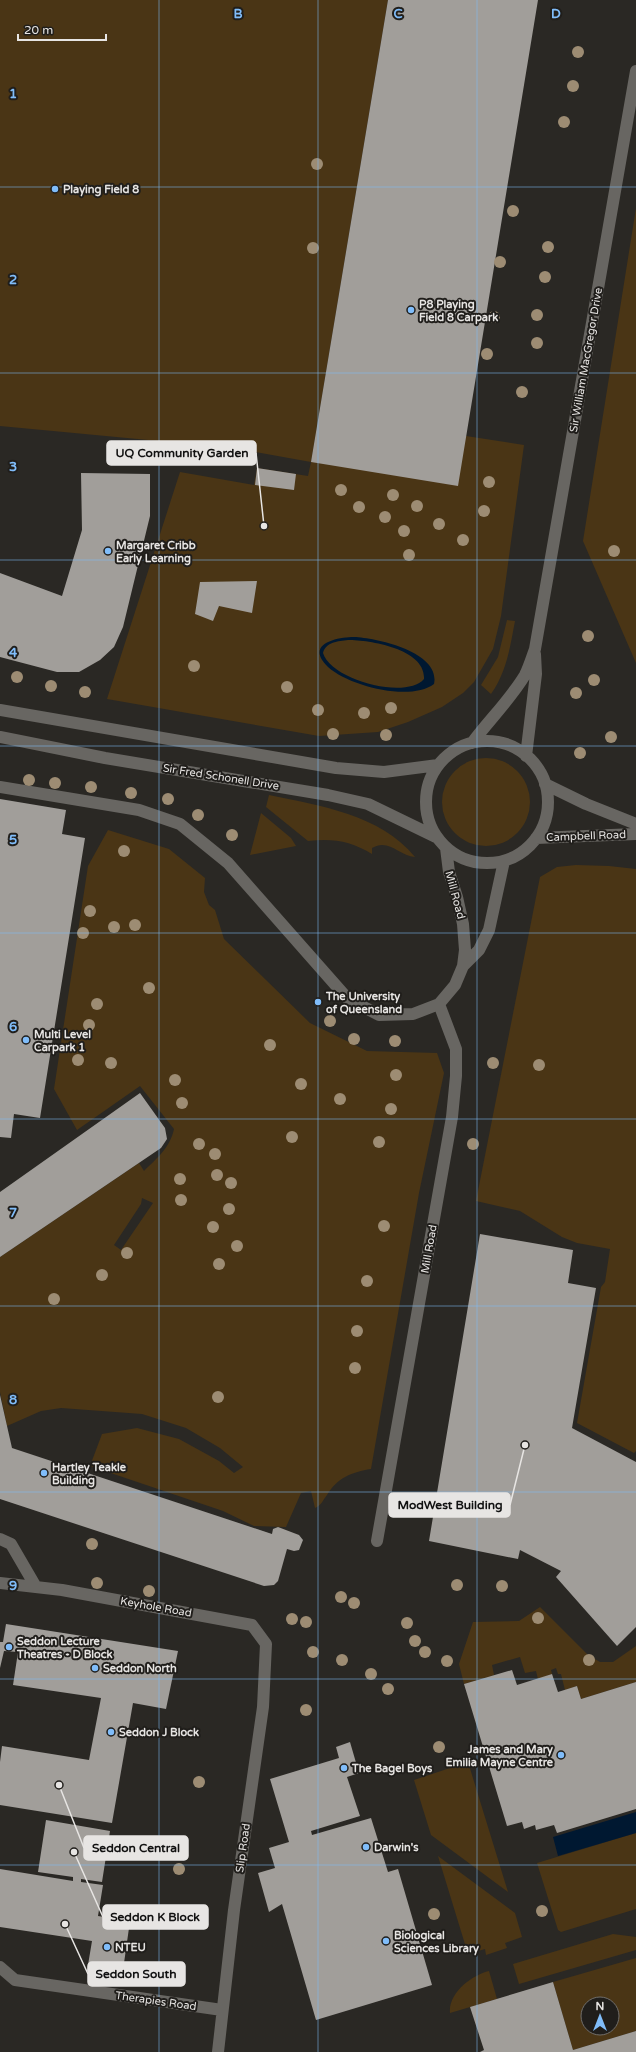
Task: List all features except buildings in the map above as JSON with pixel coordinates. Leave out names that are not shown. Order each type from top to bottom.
[{"type":"street","name":"Sir William MacGregor Drive","points":[[472,743],[516,688],[526,673],[535,649],[636,71]]},
{"type":"street","name":"Sir William MacGregor Drive","points":[[526,756],[536,674],[535,649]]},
{"type":"street","points":[[0,710],[336,768],[384,772],[438,765]]},
{"type":"street","name":"Sir Fred Schonell Drive","points":[[0,737],[105,758],[335,796],[368,804],[436,837]]},
{"type":"street","name":"Sir Fred Schonell Drive","points":[[472,743],[498,743],[510,746],[526,756],[538,769],[545,784],[548,803],[545,822],[536,838],[522,852],[504,861],[484,863],[463,859],[446,848],[436,837],[429,824],[426,804],[428,783],[438,765],[453,751],[472,743]]},
{"type":"street","name":"Campbell Road","points":[[545,784],[586,804],[636,824]]},
{"type":"street","points":[[0,786],[139,810],[180,824],[228,863],[347,998],[379,1015],[413,1014],[438,1004]]},
{"type":"street","name":"Campbell Road","points":[[536,838],[636,834]]},
{"type":"street","name":"Mill Road","points":[[377,1540],[452,1117],[456,1076],[456,1049],[438,1004],[455,985],[463,966],[465,950],[463,924],[457,897],[449,872],[446,848]]},
{"type":"street","name":"Mill Road","points":[[463,966],[479,950],[489,930],[504,861]]},
{"type":"street","points":[[0,1539],[10,1544],[36,1587]]},
{"type":"street","name":"Keyhole Road","points":[[0,1584],[36,1587],[252,1625],[266,1644]]},
{"type":"street","name":"Slip Road","points":[[218,2052],[222,2010],[263,1707],[266,1644]]},
{"type":"street","name":"Therapies Road","points":[[0,1967],[15,1980],[222,2010]]},
{"type":"shaded area","points":[[0,0],[388,0],[311,462],[233,448],[0,426]]},
{"type":"shaded area","points":[[636,208],[636,663],[583,541]]},
{"type":"shaded area","points":[[466,436],[524,445],[501,616],[493,649],[474,682],[463,693],[442,707],[408,722],[378,732],[319,736],[107,699],[180,472],[254,485],[257,468],[308,476],[311,462]]},
{"type":"shaded area","points":[[507,620],[515,621],[509,649],[501,677],[491,694],[481,685],[498,657]]},
{"type":"shaded area","points":[[477,758],[495,758],[511,765],[523,777],[530,793],[530,811],[523,827],[511,839],[495,846],[477,846],[461,839],[449,827],[442,811],[442,793],[449,777],[461,765]]},
{"type":"shaded area","points":[[269,795],[328,808],[367,821],[401,842],[415,857],[409,856],[394,848],[384,845],[378,845],[372,848],[372,854],[349,843],[334,840],[308,841],[266,807]]},
{"type":"shaded area","points":[[261,813],[291,838],[296,846],[250,855]]},
{"type":"shaded area","points":[[108,830],[169,849],[205,878],[204,892],[209,905],[215,910],[224,939],[310,1023],[367,1051],[437,1053],[444,1073],[419,1193],[371,1469],[351,1474],[340,1480],[315,1508],[311,1491],[301,1493],[286,1527],[254,1526],[223,1511],[90,1466],[102,1434],[137,1428],[179,1439],[219,1461],[234,1473],[243,1467],[220,1448],[186,1428],[142,1414],[61,1408],[41,1411],[7,1426],[0,1392],[0,1257],[139,1163],[144,1171],[166,1147],[174,1129],[140,1086],[77,1130],[54,1089],[88,866]],"holes":[[[142,1198],[153,1203],[121,1250],[114,1245],[141,1204]]]},
{"type":"shaded area","points":[[576,865],[636,869],[636,1451],[634,1453],[577,1423],[601,1287],[605,1282],[610,1249],[577,1243],[562,1237],[520,1211],[476,1201],[540,877],[557,867]]},
{"type":"shaded area","points":[[540,1607],[588,1655],[600,1662],[613,1662],[636,1646],[636,1682],[581,1699],[577,1686],[565,1690],[561,1674],[558,1674],[556,1668],[551,1670],[552,1674],[538,1679],[536,1671],[525,1673],[520,1657],[492,1665],[494,1675],[464,1684],[459,1664],[473,1622],[519,1621]]},
{"type":"shaded area","points":[[468,1762],[508,1892],[431,1835],[414,1780]]},
{"type":"shaded area","points":[[636,1833],[636,1909],[561,1932],[558,1930],[537,1863]]},
{"type":"shaded area","points":[[438,1856],[515,1913],[522,1937],[505,1943],[507,1948],[486,1955],[485,1949],[468,1954]]},
{"type":"shaded area","points":[[613,1934],[636,1937],[636,1950],[519,1984],[513,1964]]},
{"type":"shaded area","points":[[636,1958],[636,2031],[620,2036],[620,1996],[580,1996],[580,2036],[619,2036],[573,2050],[553,1982]]},
{"type":"shaded area","points":[[489,1971],[497,1999],[450,2013],[450,2006],[453,1999],[462,1986],[475,1976]]},
{"type":"water","points":[[347,637],[377,640],[418,655],[428,663],[434,673],[434,684],[423,689],[410,692],[395,692],[364,685],[338,674],[328,667],[322,659],[320,653],[321,647],[332,640]],"holes":[[[358,640],[382,644],[407,653],[416,660],[422,669],[424,679],[415,685],[402,688],[370,684],[354,679],[340,671],[329,663],[323,653],[330,644],[340,641]]]},
{"type":"water","points":[[636,1812],[636,1833],[558,1856],[553,1837]]},
{"type":"place","name":"Playing Field 8","points":[[55,189]]},
{"type":"place","name":"P8 Playing Field 8 Carpark","points":[[411,310]]},
{"type":"place","name":"UQ Community Garden","points":[[264,526]]},
{"type":"place","name":"Margaret Cribb Early Learning","points":[[108,551]]},
{"type":"place","name":"The University of Queensland","points":[[318,1002]]},
{"type":"place","name":"Multi Level Carpark 1","points":[[26,1040]]},
{"type":"place","name":"ModWest Building","points":[[525,1445]]},
{"type":"place","name":"Hartley Teakle Building","points":[[44,1473]]},
{"type":"place","name":"Seddon Lecture Theatres - D Block","points":[[9,1647]]},
{"type":"place","name":"Seddon North","points":[[95,1668]]},
{"type":"place","name":"Seddon J Block","points":[[111,1732]]},
{"type":"place","name":"James and Mary Emilia Mayne Centre","points":[[561,1755]]},
{"type":"place","name":"The Bagel Boys","points":[[344,1768]]},
{"type":"place","name":"Seddon Central","points":[[59,1785]]},
{"type":"place","name":"Darwin's","points":[[366,1847]]},
{"type":"place","name":"Seddon K Block","points":[[74,1852]]},
{"type":"place","name":"Seddon South","points":[[65,1924]]},
{"type":"place","name":"Biological Sciences Library","points":[[386,1941]]},
{"type":"place","name":"NTEU","points":[[107,1947]]}]
